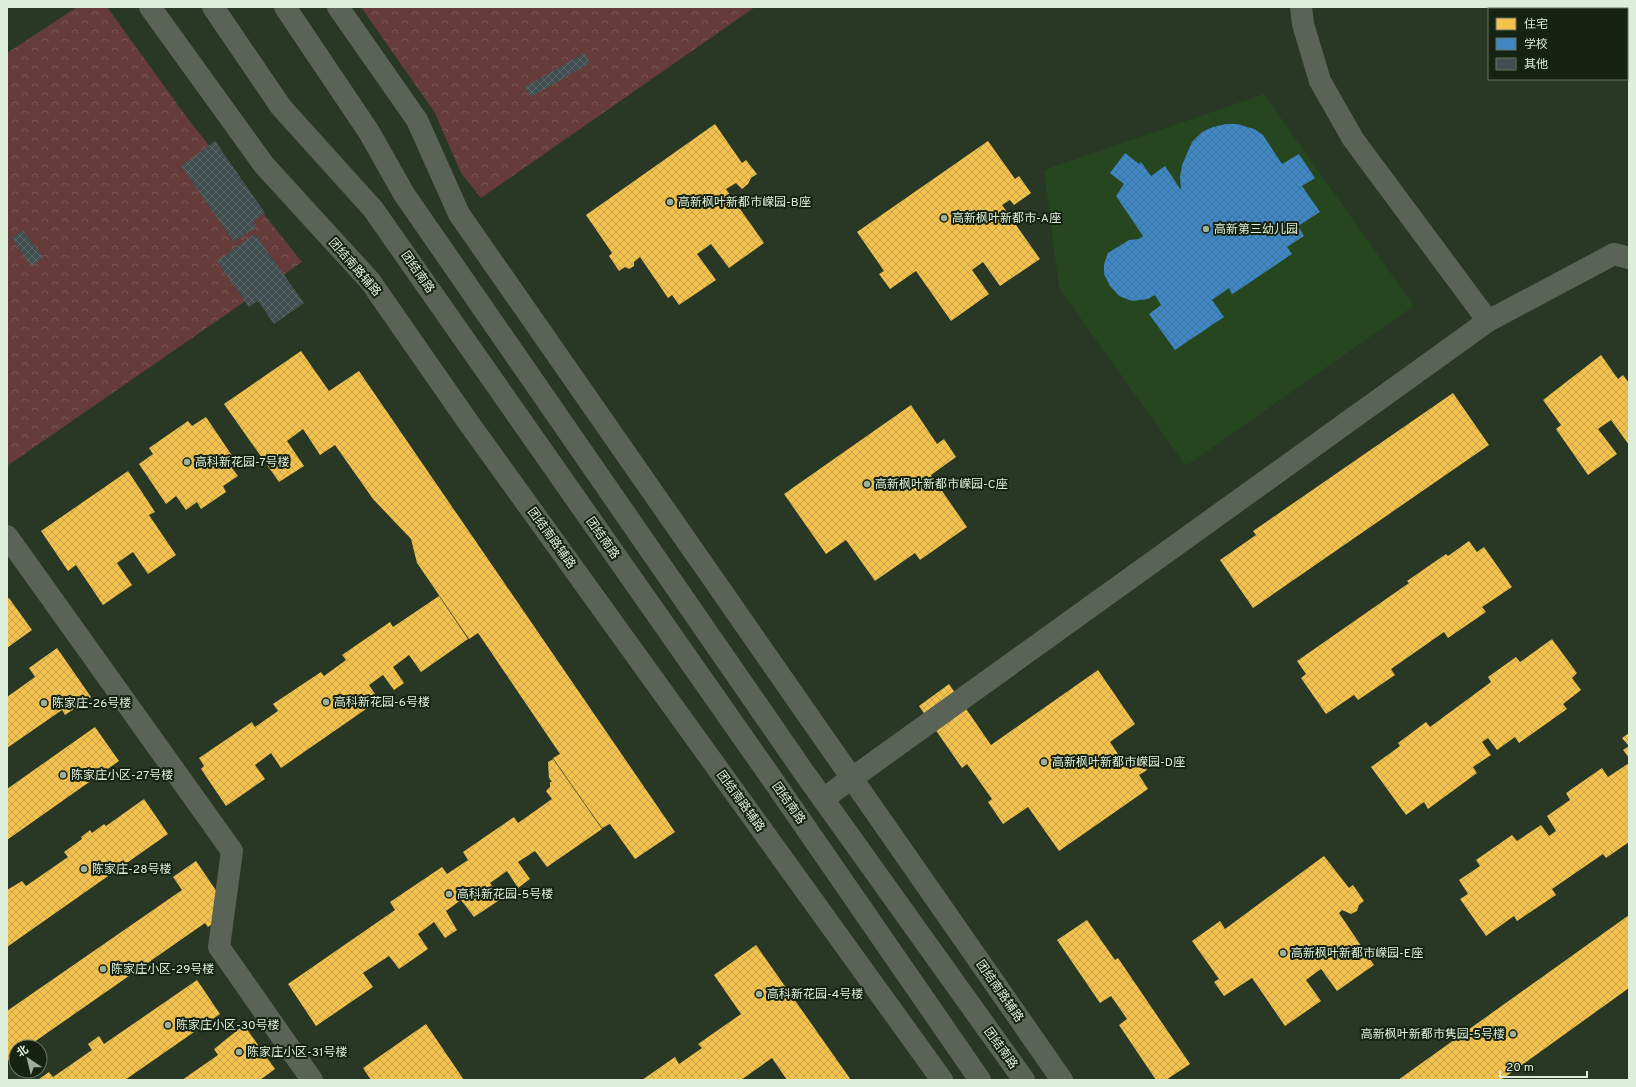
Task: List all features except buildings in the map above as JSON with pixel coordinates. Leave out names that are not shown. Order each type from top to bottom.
[{"type":"street","name":"团结南路辅路","points":[[150,7],[264,165],[370,281],[472,429],[942,1080]]},
{"type":"street","name":"团结南路","points":[[212,7],[281,107],[373,210],[777,786],[980,1080]]},
{"type":"street","name":"团结南路","points":[[285,7],[369,132],[404,194],[823,799],[1024,1080]]},
{"type":"street","name":"团结南路辅路","points":[[338,7],[416,120],[459,214],[1062,1080]]},
{"type":"street","points":[[1301,7],[1303,24],[1320,81],[1353,138],[1488,321]]},
{"type":"street","points":[[823,799],[1488,321],[1614,254],[1629,258]]},
{"type":"street","points":[[7,536],[232,851],[219,947],[312,1080]]},
{"type":"shaded area","name":"高新第三幼儿园","points":[[1264,94],[1414,306],[1186,466],[1059,288],[1044,170]]},
{"type":"green space","points":[[77,7],[107,7],[188,119],[302,262],[7,466],[7,53]]},
{"type":"green space","points":[[361,7],[755,7],[481,198],[461,173],[435,113]]},
{"type":"place","name":"高新·枫叶新都市嵘园-B座","points":[[670,202]]},
{"type":"place","name":"高新·枫叶新都市-A座","points":[[944,218]]},
{"type":"place","name":"高新第三幼儿园","points":[[1206,229]]},
{"type":"place","name":"高科新花园-7号楼","points":[[187,462]]},
{"type":"place","name":"高新·枫叶新都市嵘园-C座","points":[[867,484]]},
{"type":"place","name":"高科新花园-6号楼","points":[[326,702]]},
{"type":"place","name":"陈家庄-26号楼","points":[[44,703]]},
{"type":"place","name":"高新·枫叶新都市嵘园-D座","points":[[1044,762]]},
{"type":"place","name":"陈家庄小区-27号楼","points":[[63,775]]},
{"type":"place","name":"陈家庄-28号楼","points":[[84,869]]},
{"type":"place","name":"高科新花园-5号楼","points":[[449,894]]},
{"type":"place","name":"高新·枫叶新都市嵘园-E座","points":[[1283,953]]},
{"type":"place","name":"陈家庄小区-29号楼","points":[[103,969]]},
{"type":"place","name":"高科新花园-4号楼","points":[[759,994]]},
{"type":"place","name":"陈家庄小区-30号楼","points":[[168,1025]]},
{"type":"place","name":"高新·枫叶新都市隽园-5号楼","points":[[1513,1034]]},
{"type":"place","name":"陈家庄小区-31号楼","points":[[239,1052]]}]
